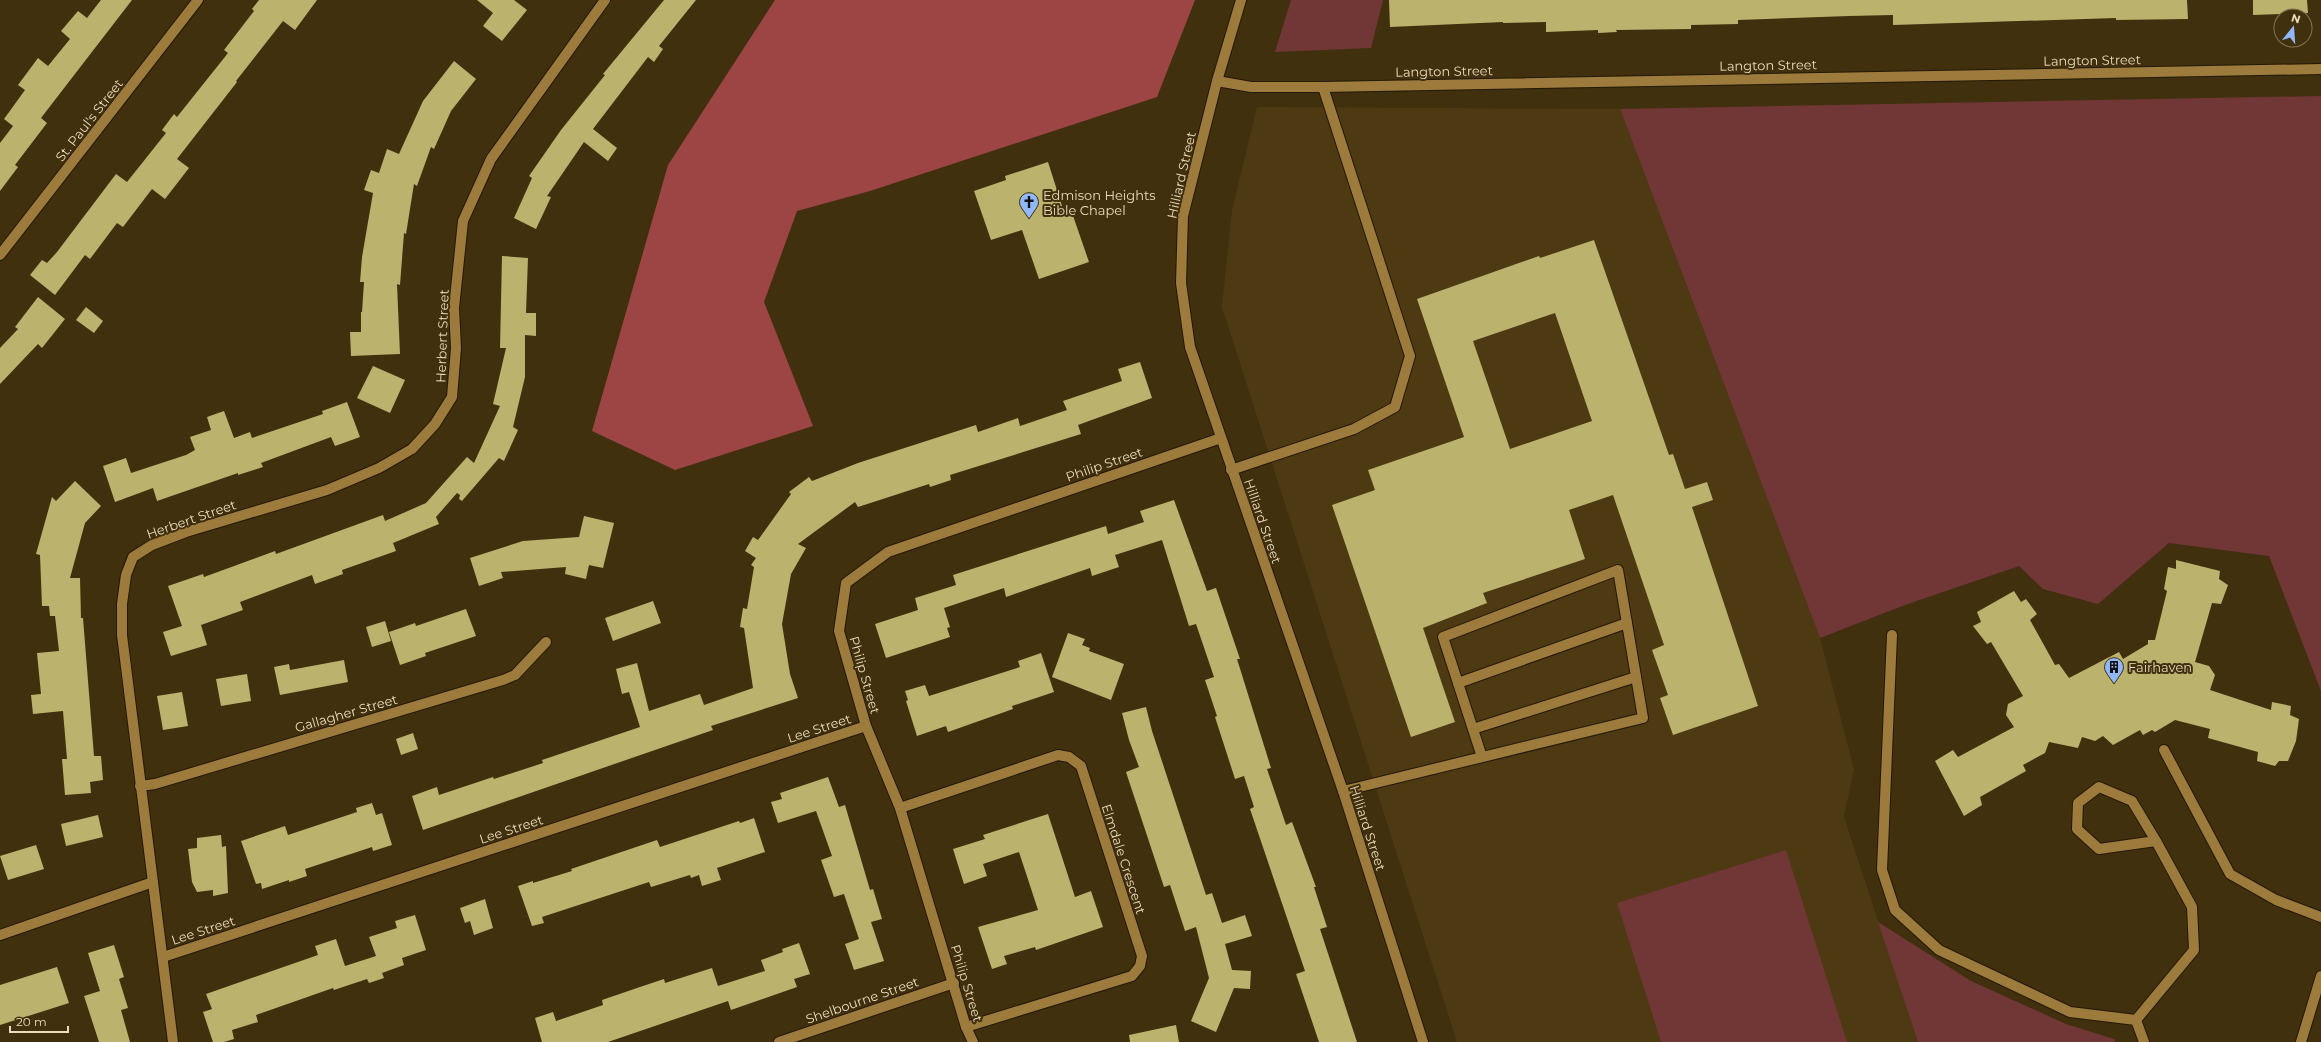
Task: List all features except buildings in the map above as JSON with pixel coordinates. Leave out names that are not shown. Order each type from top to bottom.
[{"type":"street","name":"St. Paul's Street","points":[[0,255],[198,0]]},
{"type":"street","name":"Hilliard Street","points":[[1241,0],[1217,81],[1183,216],[1181,283],[1190,347],[1231,470],[1343,791],[1423,1042]]},
{"type":"street","name":"Herbert Street","points":[[140,786],[122,635],[122,604],[126,575],[133,557],[152,544],[326,490],[379,468],[412,450],[435,424],[452,397],[456,348],[454,308],[463,221],[491,159],[602,1]]},
{"type":"street","name":"Langton Street","points":[[1217,81],[1251,87],[2321,69]]},
{"type":"street","points":[[1231,470],[1354,429],[1395,407],[1410,356],[1323,86]]},
{"type":"street","name":"Philip Street","points":[[973,1042],[966,1027],[954,983],[900,808],[866,726],[839,631],[846,583],[888,552],[1221,438]]},
{"type":"street","points":[[1343,791],[1643,718],[1618,570],[1443,637],[1482,757]]},
{"type":"street","points":[[1458,683],[1627,623]]},
{"type":"street","points":[[1892,635],[1882,870],[1895,910],[1939,950],[2070,1012],[2136,1020]]},
{"type":"street","name":"Gallagher Street","points":[[140,786],[155,784],[502,680],[514,675],[546,642]]},
{"type":"street","points":[[1473,729],[1636,677]]},
{"type":"street","name":"Lee Street","points":[[164,957],[866,726]]},
{"type":"street","points":[[2164,750],[2230,874],[2276,900],[2321,917]]},
{"type":"street","name":"Elmdale Crescent","points":[[900,808],[1058,755],[1069,757],[1081,766],[1142,956],[1140,966],[1132,976],[966,1027]]},
{"type":"street","points":[[140,786],[164,957],[173,1042]]},
{"type":"street","points":[[2136,1020],[2194,950],[2192,907],[2156,841],[2132,801],[2099,787],[2078,803],[2077,829],[2100,849],[2156,841]]},
{"type":"street","points":[[0,935],[153,882]]},
{"type":"street","points":[[2301,1042],[2321,976]]},
{"type":"street","name":"Shelbourne Street","points":[[779,1042],[954,983]]},
{"type":"street","points":[[2136,1020],[2144,1042]]},
{"type":"shaded area","points":[[775,0],[1195,0],[1157,97],[870,191],[797,211],[764,302],[813,426],[675,470],[592,431],[668,165]]},
{"type":"shaded area","points":[[1291,0],[1383,0],[1371,48],[1275,52]]},
{"type":"shaded area","points":[[2321,96],[2321,691],[2269,556],[2169,543],[2098,604],[2043,589],[2019,566],[1905,605],[1820,638],[1620,109]]},
{"type":"shaded area","points":[[1257,107],[1620,109],[1820,638],[1854,769],[1844,817],[1918,1042],[1457,1042],[1222,307],[1232,210]]},
{"type":"shaded area","points":[[1786,850],[1847,1042],[1661,1042],[1617,903]]},
{"type":"shaded area","points":[[1878,922],[1971,981],[2066,1024],[2114,1039],[2115,1042],[1918,1042]]},
{"type":"place","name":"Edmison Heights Bible Chapel","points":[[1029,219]]},
{"type":"place","name":"Fairhaven","points":[[2114,684]]}]
